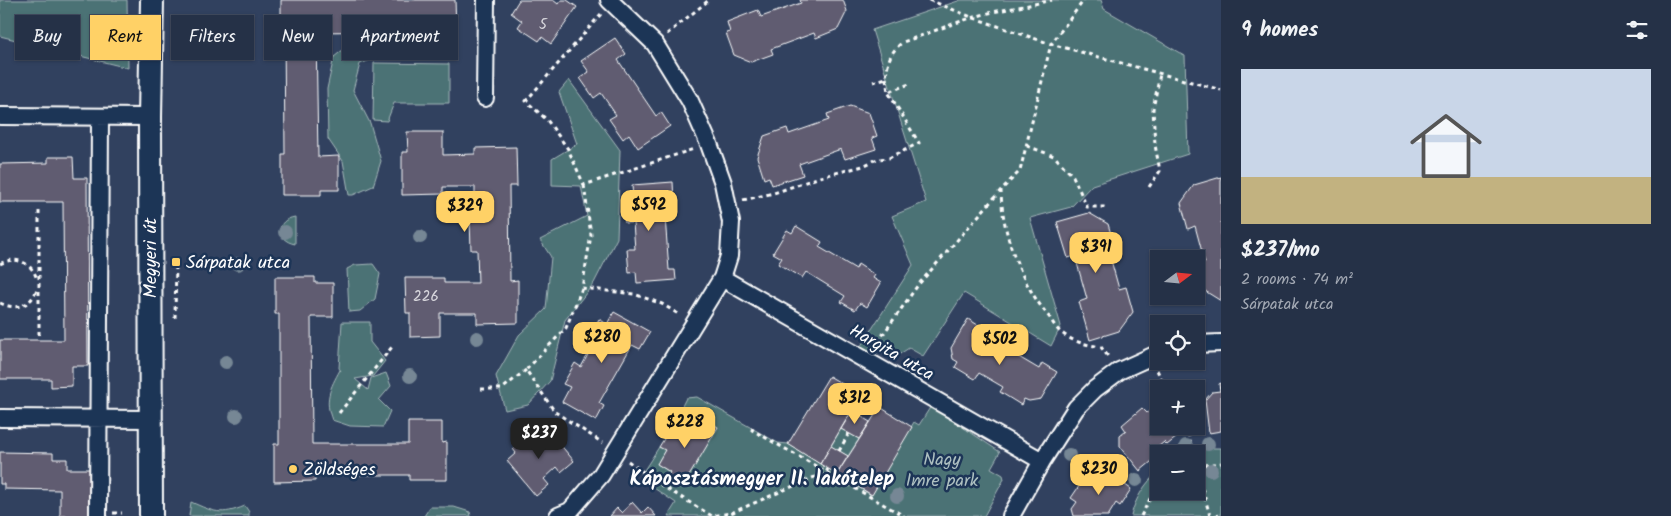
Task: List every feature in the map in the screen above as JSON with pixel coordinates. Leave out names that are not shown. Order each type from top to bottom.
[{"type":"main road","name":"Megyeri út","points":[[151,516],[150,117],[152,0]]},
{"type":"street","points":[[485,98],[486,0]]},
{"type":"street","points":[[558,516],[570,511],[601,475],[722,278],[729,256],[731,222],[723,183],[709,144],[690,101],[655,44],[610,1]]},
{"type":"street","points":[[0,116],[150,117]]},
{"type":"street","points":[[98,516],[100,117]]},
{"type":"street","name":"Hargita utca","points":[[722,278],[1042,461]]},
{"type":"street","points":[[1205,344],[1221,343]]},
{"type":"street","points":[[1011,516],[1042,461],[1076,408],[1095,389],[1119,371],[1150,357]]},
{"type":"street","points":[[0,418],[150,419]]},
{"type":"path","points":[[655,44],[709,0]]},
{"type":"path","points":[[929,0],[974,18],[1051,44],[1221,90]]},
{"type":"path","points":[[727,204],[774,193],[820,177],[863,166],[877,159],[889,158],[919,142],[888,92],[886,78],[888,60],[894,49],[904,42],[974,18],[1052,0]]},
{"type":"path","points":[[859,415],[879,368],[882,352],[877,343],[918,285],[1001,190],[1020,172],[1051,44],[1084,0]]},
{"type":"path","points":[[481,389],[502,389],[526,370],[566,328],[582,288],[591,235],[584,185],[568,149],[546,120],[526,102],[610,1]]},
{"type":"path","points":[[1149,187],[1160,171],[1155,145],[1153,109],[1160,74]]},
{"type":"path","points":[[873,82],[886,78]]},
{"type":"path","points":[[888,92],[912,83]]},
{"type":"path","points":[[584,185],[709,144]]},
{"type":"path","points":[[1027,146],[1054,156],[1074,176],[1088,207],[1108,207]]},
{"type":"path","points":[[1001,190],[1001,208],[1006,233],[1019,267],[1036,302],[1061,333],[1084,345],[1101,347],[1119,371]]},
{"type":"path","points":[[39,207],[39,335]]},
{"type":"path","points":[[0,264],[15,260],[26,263],[35,271],[38,285],[34,298],[27,304],[14,307],[0,303]]},
{"type":"path","points":[[175,318],[176,262]]},
{"type":"path","points":[[582,288],[634,294],[662,304],[694,323]]},
{"type":"path","points":[[339,413],[392,347]]},
{"type":"path","points":[[526,370],[555,412],[712,516],[731,514],[827,470]]},
{"type":"path","points":[[753,428],[752,430],[827,470],[904,516]]},
{"type":"path","points":[[838,451],[849,433]]},
{"type":"path","points":[[1205,465],[1221,463]]},
{"type":"path","points":[[1205,498],[1210,516]]},
{"type":"path","points":[[1141,516],[1150,499]]},
{"type":"path","points":[[1215,516],[1221,515]]},
{"type":"green space","points":[[0,0],[127,0],[127,15],[90,15],[90,58],[80,56],[80,15],[15,15],[15,40],[0,36]]},
{"type":"green space","points":[[961,0],[1101,0],[1104,9],[1185,56],[1188,154],[1092,185],[1071,207],[1030,218],[1061,326],[1051,346],[964,293],[923,356],[909,348],[895,357],[878,351],[873,360],[857,352],[913,265],[892,216],[926,202],[872,30]]},
{"type":"green space","points":[[342,51],[342,60],[370,60],[360,64],[353,90],[370,123],[381,161],[373,186],[353,195],[349,195],[343,161],[328,139],[327,89],[334,57]]},
{"type":"green space","points":[[96,60],[128,60],[128,68]]},
{"type":"green space","points":[[374,63],[449,64],[449,103],[394,103],[387,121],[373,120]]},
{"type":"green space","points":[[569,80],[620,150],[617,238],[594,283],[565,320],[550,381],[528,405],[505,410],[496,376],[519,335],[546,309],[551,257],[540,240],[587,216],[581,186],[552,185],[552,159],[577,144],[559,92]]},
{"type":"green space","points":[[295,217],[295,244],[284,239],[280,230],[284,222]]},
{"type":"green space","points":[[373,264],[380,274],[375,299],[360,311],[349,312],[347,269],[355,265]]},
{"type":"green space","points":[[342,322],[370,322],[370,342],[385,361],[373,376],[355,379],[368,390],[371,378],[386,373],[391,386],[379,400],[390,411],[383,427],[350,426],[332,420],[328,400],[333,383],[341,371],[339,368]]},
{"type":"green space","name":"Nagy Imre park","points":[[697,397],[778,443],[788,444],[871,495],[914,422],[919,425],[931,406],[1000,452],[991,468],[1003,475],[1004,479],[984,516],[668,516],[676,503],[639,478],[659,447],[665,450],[657,464],[670,472],[666,479],[682,488],[701,417],[697,424],[685,417],[677,429],[672,426],[686,398]]},
{"type":"green space","points":[[841,429],[859,439],[848,456],[831,446]]},
{"type":"green space","points":[[1221,448],[1221,516],[1131,516],[1135,503],[1150,480],[1150,500],[1205,500],[1205,449]]},
{"type":"green space","points":[[191,502],[218,512],[230,511],[245,506],[249,516],[189,516]]},
{"type":"green space","points":[[430,507],[454,507],[470,512],[471,516],[424,516]]},
{"type":"building","points":[[281,0],[455,0],[456,15],[342,15],[342,32],[332,32],[332,15],[281,15]]},
{"type":"building","points":[[519,0],[553,0],[558,4],[561,0],[567,0],[577,7],[551,44],[542,37],[539,41],[518,27],[522,21],[511,13]]},
{"type":"building","points":[[800,0],[843,0],[847,11],[838,29],[816,38],[814,33],[771,49],[773,54],[751,62],[734,55],[726,33],[730,32],[727,22],[758,10],[761,17],[801,3]]},
{"type":"building","points":[[615,38],[626,54],[618,60],[656,116],[661,112],[670,126],[638,148],[629,134],[623,139],[609,119],[616,115],[601,93],[594,98],[580,78],[589,72],[581,61]]},
{"type":"building","points":[[284,60],[316,60],[318,157],[339,156],[339,190],[321,190],[321,195],[282,195],[282,154],[285,154]]},
{"type":"building","points":[[850,106],[869,113],[877,136],[872,138],[876,149],[845,159],[841,149],[799,164],[803,175],[772,185],[769,177],[764,179],[757,157],[764,136],[787,128],[789,134],[829,120],[827,114]]},
{"type":"building","points":[[407,132],[443,132],[443,155],[475,154],[475,148],[516,147],[517,186],[509,186],[510,281],[518,280],[518,323],[477,324],[477,313],[440,313],[440,336],[410,337],[410,313],[406,313],[405,278],[444,278],[444,283],[478,283],[477,250],[471,250],[470,219],[475,219],[475,187],[443,187],[443,194],[402,195],[402,152],[408,152]]},
{"type":"building","points":[[48,157],[73,157],[74,178],[87,178],[88,366],[72,366],[72,386],[51,387],[51,379],[0,379],[0,340],[64,340],[63,202],[0,202],[0,164],[48,163]]},
{"type":"building","points":[[1221,177],[1221,301],[1205,291],[1205,250],[1201,250],[1195,226],[1188,229],[1181,203],[1194,185]]},
{"type":"building","points":[[673,182],[674,202],[664,203],[669,270],[675,270],[676,280],[637,283],[636,272],[629,273],[627,249],[635,249],[633,223],[625,223],[623,199],[633,198],[632,185]]},
{"type":"building","points":[[1089,213],[1108,224],[1116,251],[1109,253],[1119,289],[1126,287],[1133,312],[1119,331],[1090,340],[1079,302],[1087,299],[1075,256],[1068,258],[1057,222]]},
{"type":"building","points":[[796,226],[822,242],[819,247],[856,269],[858,264],[875,275],[873,278],[881,283],[867,307],[860,303],[855,310],[841,302],[845,296],[806,272],[802,278],[778,264],[782,258],[773,253],[787,230],[792,233]]},
{"type":"building","points":[[275,277],[315,277],[315,283],[333,283],[333,317],[311,317],[312,444],[408,444],[408,422],[442,422],[442,443],[447,442],[447,480],[409,480],[409,475],[315,475],[315,481],[274,482],[274,444],[279,444],[279,314],[275,314]]},
{"type":"building","points":[[614,312],[650,332],[640,349],[632,345],[599,403],[604,406],[596,421],[562,402],[570,387],[563,384],[575,363],[581,367],[594,344],[587,340],[599,319],[607,324]]},
{"type":"building","points":[[968,319],[983,328],[980,334],[1039,369],[1042,363],[1057,372],[1041,399],[1029,401],[1024,399],[1021,405],[1000,392],[1003,387],[979,373],[975,379],[955,367],[958,362],[953,359],[951,348]]},
{"type":"building","points":[[829,376],[861,395],[820,464],[788,444]]},
{"type":"building","points":[[1221,383],[1221,431],[1209,433],[1205,400],[1212,392],[1220,391],[1219,384]]},
{"type":"building","points":[[880,407],[912,427],[872,495],[837,474]]},
{"type":"building","points":[[1142,408],[1147,413],[1150,411],[1150,435],[1180,435],[1167,445],[1164,442],[1160,445],[1150,445],[1150,463],[1140,471],[1120,446],[1120,436],[1126,431],[1122,425]]},
{"type":"building","points":[[852,411],[870,422],[859,439],[841,429]]},
{"type":"building","points":[[684,417],[697,424],[701,417],[718,427],[682,488],[666,479],[670,472],[657,464],[665,450],[659,447],[672,426],[677,429]]},
{"type":"building","points":[[548,430],[574,461],[561,472],[557,467],[544,479],[549,485],[536,496],[507,461],[516,453],[513,449],[533,433],[538,439]]},
{"type":"building","points":[[831,446],[848,456],[837,474],[820,464]]},
{"type":"building","points":[[0,452],[53,453],[53,459],[67,459],[67,469],[95,469],[95,489],[89,489],[89,516],[60,516],[60,490],[4,489],[4,484],[0,484]]},
{"type":"building","points":[[1105,471],[1131,489],[1120,506],[1116,503],[1108,516],[1074,516],[1072,509],[1077,502],[1071,498],[1086,476],[1092,480],[1096,474]]},
{"type":"building","points":[[632,502],[642,513],[648,507],[656,516],[610,516],[617,508],[622,513]]},
{"type":"place","name":"Sárpatak utca","points":[[176,262]]},
{"type":"place","name":"Zöldséges","points":[[293,469]]},
{"type":"district","name":"Káposztásmegyer II. lakótelep","points":[[762,478]]}]
